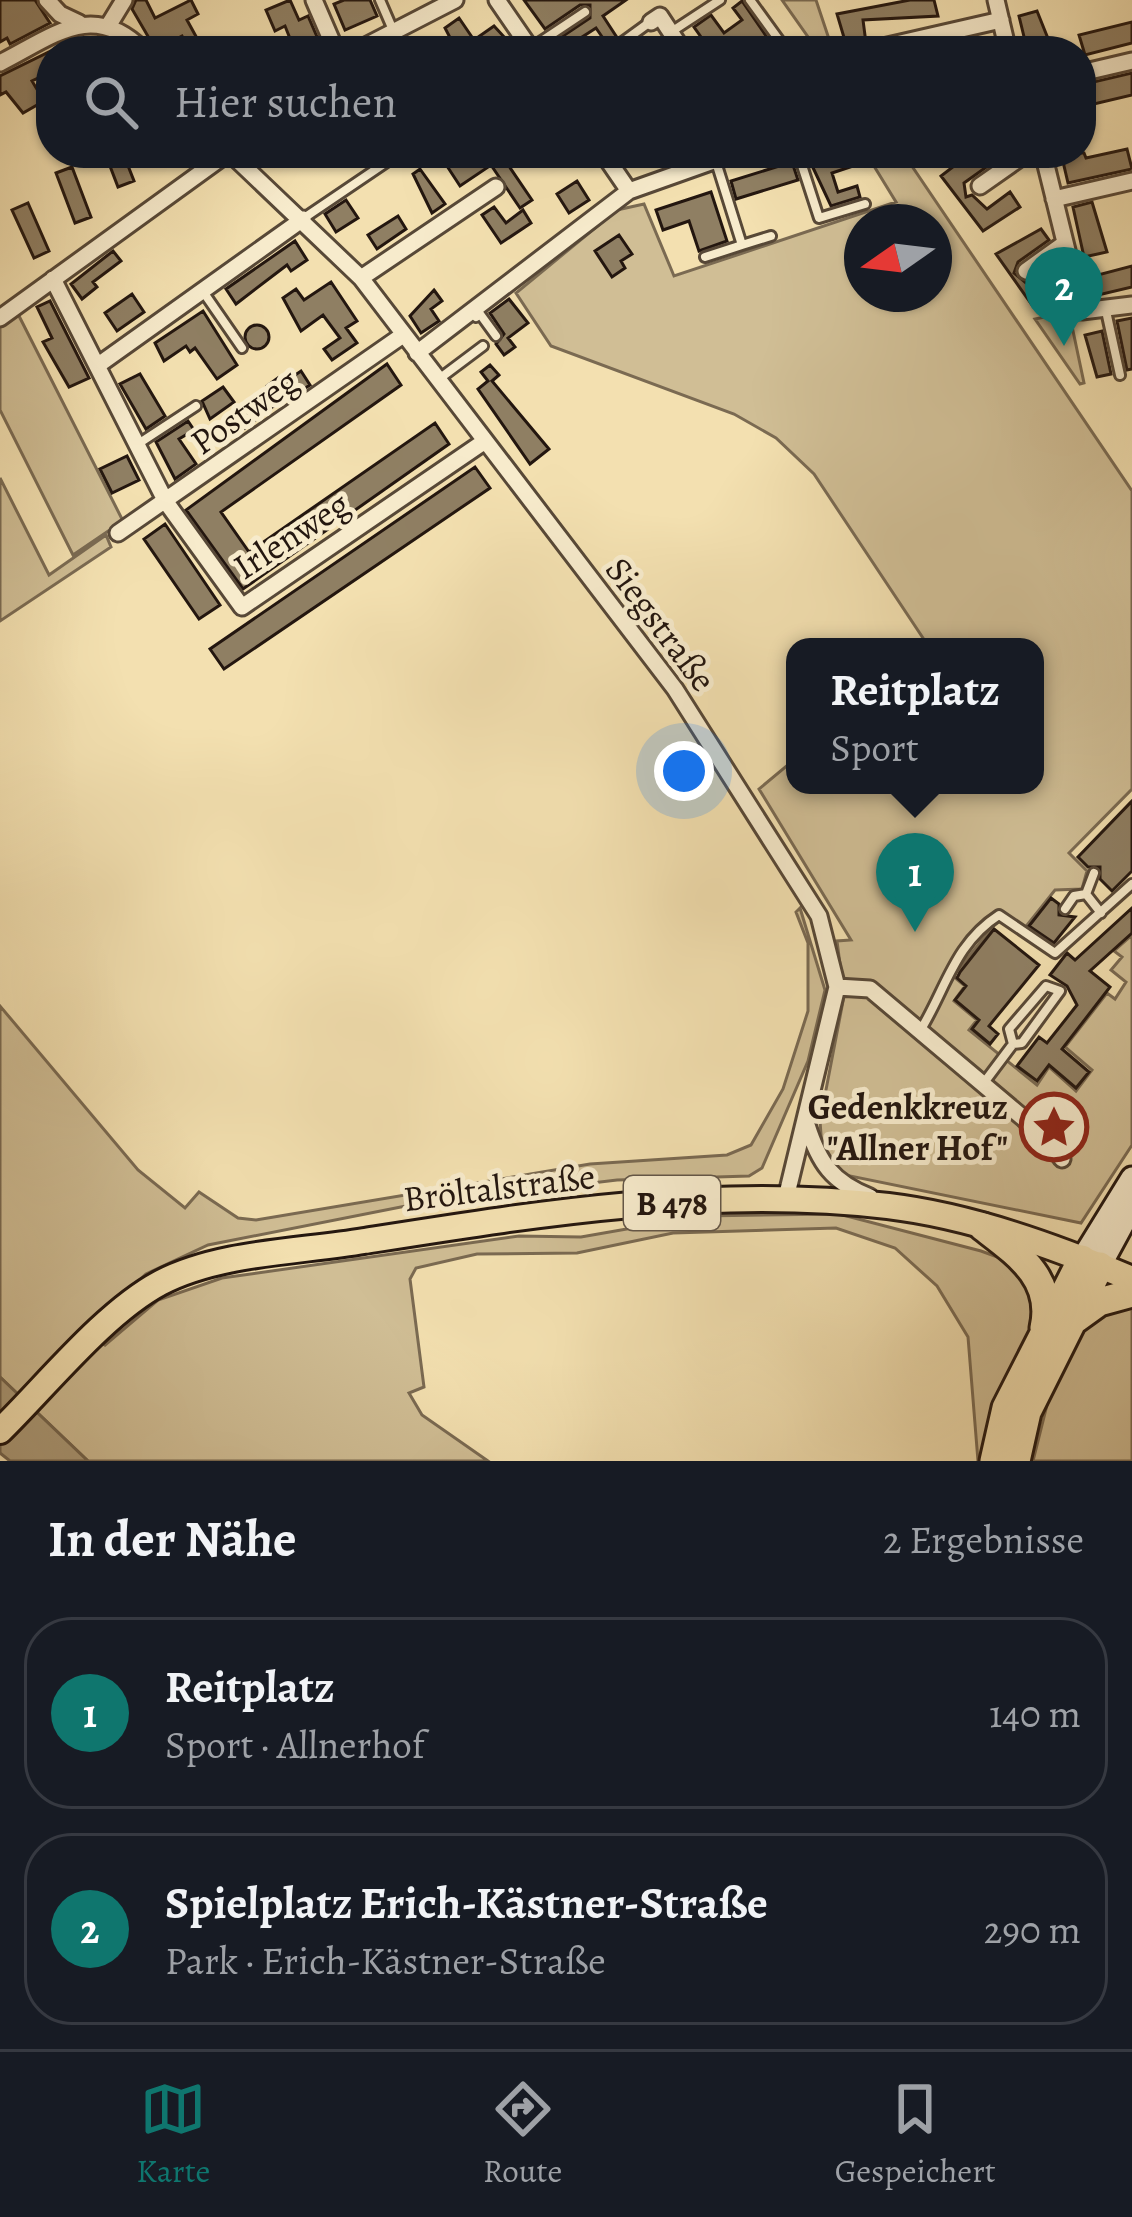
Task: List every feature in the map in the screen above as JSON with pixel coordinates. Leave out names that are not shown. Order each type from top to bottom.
[{"type":"highway","points":[[983,1227],[1025,1260],[1042,1284],[1048,1312],[1041,1341]]},
{"type":"highway","points":[[1016,1461],[1027,1412],[1071,1323],[1091,1262]]},
{"type":"highway","points":[[994,1461],[1006,1408],[1091,1262]]},
{"type":"highway","points":[[1071,1323],[1099,1302],[1132,1293]]},
{"type":"main road","name":"Bröltalstraße","points":[[0,1432],[154,1286],[201,1268],[592,1210],[786,1198],[892,1207],[983,1227],[1132,1279]]},
{"type":"street","points":[[47,0],[60,14],[79,23],[110,23],[126,36]]},
{"type":"street","points":[[110,23],[124,0]]},
{"type":"street","points":[[314,0],[330,36]]},
{"type":"street","points":[[382,36],[455,0]]},
{"type":"street","points":[[496,0],[521,36]]},
{"type":"street","points":[[996,0],[1005,36]]},
{"type":"street","points":[[651,22],[660,16],[674,36]]},
{"type":"street","points":[[931,36],[1001,20]]},
{"type":"street","points":[[53,36],[79,23]]},
{"type":"street","points":[[0,63],[36,45]]},
{"type":"street","points":[[1096,69],[1132,61]]},
{"type":"street","points":[[0,318],[208,168]]},
{"type":"street","name":"Siegstraße","points":[[246,168],[361,278],[675,689],[751,802],[819,916],[837,987],[786,1198]]},
{"type":"street","points":[[613,168],[629,191]]},
{"type":"street","points":[[417,353],[629,191],[684,168]]},
{"type":"street","points":[[980,186],[1006,168]]},
{"type":"street","points":[[1047,168],[1082,311],[1132,305]]},
{"type":"street","points":[[1054,200],[1132,181]]},
{"type":"street","points":[[361,278],[496,187]]},
{"type":"street","points":[[97,367],[303,219]]},
{"type":"street","points":[[1027,271],[1065,244]]},
{"type":"street","name":"Irlenweg","points":[[53,280],[166,502],[242,607],[485,442]]},
{"type":"street","name":"Postweg","points":[[118,533],[404,335]]},
{"type":"street","points":[[837,987],[870,989],[1047,1138],[1063,1159]]},
{"type":"street","points":[[806,1122],[827,1171],[843,1186],[892,1207]]},
{"type":"street","points":[[1091,1262],[1132,1178]]},
{"type":"street","points":[[1091,1262],[1132,1208]]},
{"type":"lane","points":[[380,0],[393,30]]},
{"type":"lane","points":[[671,32],[720,0]]},
{"type":"lane","points":[[750,0],[776,36]]},
{"type":"lane","points":[[551,36],[585,12]]},
{"type":"lane","points":[[631,36],[651,22]]},
{"type":"lane","points":[[303,219],[378,168]]},
{"type":"lane","points":[[710,168],[742,245]]},
{"type":"lane","points":[[803,168],[820,218],[844,211]]},
{"type":"lane","points":[[705,257],[771,236]]},
{"type":"lane","points":[[204,293],[242,348]]},
{"type":"lane","points":[[1106,311],[1120,375]]},
{"type":"lane","points":[[467,315],[471,321],[480,314],[496,336]]},
{"type":"lane","points":[[437,380],[483,346]]},
{"type":"lane","points":[[137,445],[196,406]]},
{"type":"lane","points":[[1087,894],[1094,873]]},
{"type":"lane","points":[[990,903],[999,915],[1055,953],[1132,884]]},
{"type":"lane","points":[[1065,909],[1074,896],[1087,894]]},
{"type":"lane","points":[[1087,894],[1101,913]]},
{"type":"lane","points":[[919,1033],[946,970],[982,926],[999,915]]},
{"type":"lane","points":[[982,1085],[1013,1044],[1022,1043],[1059,999],[1060,992],[1051,984],[1010,1029],[1013,1044]]},
{"type":"shaded area","points":[[782,0],[816,0],[828,36],[807,36]]},
{"type":"shaded area","points":[[875,168],[913,168],[938,204],[890,204],[896,202]]},
{"type":"shaded area","points":[[644,204],[674,276],[844,219],[844,312],[952,312],[952,225],[1132,491],[1132,789],[1069,853],[1087,871],[1082,889],[1055,890],[1020,934],[1000,918],[953,976],[965,986],[954,1001],[977,1020],[969,1030],[1037,1085],[1049,1067],[1076,1091],[1092,1070],[1065,1047],[1107,993],[1115,999],[1126,982],[1111,970],[1122,957],[1114,951],[1132,935],[1132,1145],[1081,1223],[845,1175],[822,1148],[820,1121],[844,996],[837,941],[851,940],[759,789],[786,766],[786,794],[1044,794],[1044,638],[923,638],[814,474],[776,438],[734,414],[551,346],[516,293],[617,210]]},
{"type":"shaded area","points":[[1069,312],[1084,383],[1080,384],[1035,319]]},
{"type":"shaded area","points":[[18,314],[123,521],[73,555],[0,410],[0,327]]},
{"type":"shaded area","points":[[0,478],[49,575],[106,535],[111,547],[0,621]]},
{"type":"shaded area","points":[[800,908],[825,990],[808,1061],[762,1168],[749,1176],[617,1180],[416,1204],[208,1245],[146,1274],[84,1330],[105,1345],[158,1300],[222,1278],[519,1236],[581,1237],[701,1216],[839,1214],[981,1251],[1014,1263],[1031,1280],[1036,1327],[986,1461],[978,1461],[968,1337],[937,1286],[895,1248],[836,1228],[673,1233],[577,1253],[477,1254],[416,1268],[410,1279],[424,1387],[409,1393],[422,1415],[488,1461],[88,1461],[0,1377],[0,1006],[138,1170],[185,1208],[199,1192],[238,1218],[256,1220],[590,1164],[727,1155],[751,1145],[783,1089],[808,1011],[808,943],[796,912]]},
{"type":"shaded area","points":[[1132,1303],[1132,1461],[1033,1461],[1053,1381],[1092,1318]]},
{"type":"shaded area","points":[[0,1377],[88,1461],[10,1461],[0,1453]]},
{"type":"building","points":[[0,0],[35,0],[50,23],[10,44],[7,38],[0,42]]},
{"type":"building","points":[[136,0],[146,0],[155,18],[191,0],[198,14],[187,20],[196,36],[148,36],[132,9]]},
{"type":"building","points":[[290,0],[299,20],[308,16],[317,36],[289,36],[285,26],[275,31],[266,10]]},
{"type":"building","points":[[370,0],[377,16],[345,30],[334,4]]},
{"type":"building","points":[[524,0],[626,0],[603,16],[616,36],[602,36],[596,28],[584,36],[563,36],[590,18],[590,5],[580,5],[545,29]]},
{"type":"building","points":[[934,0],[938,16],[863,20],[865,36],[844,36],[837,14]]},
{"type":"building","points":[[742,1],[766,36],[700,36],[694,27],[711,15],[724,33],[742,20],[733,8]]},
{"type":"building","points":[[1037,11],[1047,36],[1024,36],[1019,16]]},
{"type":"building","points":[[459,18],[471,36],[449,36],[445,28]]},
{"type":"building","points":[[1132,22],[1132,43],[1096,52],[1096,36],[1079,35]]},
{"type":"building","points":[[494,26],[503,36],[480,36]]},
{"type":"building","points":[[36,58],[36,79],[32,81],[36,106],[23,113],[6,92],[0,95],[0,76]]},
{"type":"building","points":[[1132,73],[1132,95],[1096,104],[1096,81]]},
{"type":"building","points":[[1127,149],[1132,169],[1068,183],[1064,168],[1096,168],[1096,156]]},
{"type":"building","points":[[72,168],[91,217],[75,223],[56,173]]},
{"type":"building","points":[[111,168],[129,168],[134,181],[118,187]]},
{"type":"building","points":[[448,168],[487,168],[460,186]]},
{"type":"building","points":[[493,168],[510,168],[532,200],[520,208]]},
{"type":"building","points":[[773,168],[794,168],[798,180],[736,199],[731,181]]},
{"type":"building","points":[[813,168],[847,168],[832,173],[838,192],[857,186],[860,197],[831,206]]},
{"type":"building","points":[[951,168],[985,168],[964,183],[966,197],[972,195],[987,209],[1010,192],[1020,207],[983,231],[941,176]]},
{"type":"building","points":[[420,169],[445,204],[432,213],[413,174]]},
{"type":"building","points":[[577,181],[589,200],[569,213],[557,194]]},
{"type":"building","points":[[711,192],[727,241],[699,251],[689,221],[663,230],[656,210]]},
{"type":"building","points":[[346,200],[358,218],[336,232],[325,214]]},
{"type":"building","points":[[1092,202],[1107,252],[1084,257],[1073,207]]},
{"type":"building","points":[[28,203],[49,251],[34,258],[12,210]]},
{"type":"building","points":[[494,207],[506,223],[523,210],[531,223],[501,243],[482,215]]},
{"type":"building","points":[[398,216],[406,229],[377,249],[368,235]]},
{"type":"building","points":[[1041,229],[1049,240],[1018,262],[1014,273],[1026,283],[1048,271],[1058,286],[1032,305],[996,254]]},
{"type":"building","points":[[619,235],[632,254],[621,261],[625,268],[612,277],[595,251]]},
{"type":"building","points":[[295,241],[307,260],[291,271],[287,265],[236,304],[226,289]]},
{"type":"building","points":[[113,251],[121,261],[93,282],[97,287],[82,299],[71,284]]},
{"type":"building","points":[[1132,266],[1132,287],[1094,296],[1090,277]]},
{"type":"building","points":[[331,282],[357,321],[346,328],[357,343],[332,360],[324,349],[340,338],[323,315],[301,331],[283,298],[296,289],[304,300]]},
{"type":"building","points":[[434,290],[442,301],[431,309],[439,321],[421,333],[410,316]]},
{"type":"building","points":[[132,294],[144,312],[117,331],[105,313]]},
{"type":"building","points":[[509,299],[528,323],[508,338],[515,347],[504,355],[496,344],[504,334],[490,313]]},
{"type":"building","points":[[50,301],[89,378],[69,387],[43,342],[52,338],[37,307]]},
{"type":"building","points":[[203,311],[237,365],[217,379],[195,348],[190,352],[186,346],[164,361],[155,343]]},
{"type":"building","points":[[1132,318],[1132,369],[1127,370],[1117,321]]},
{"type":"building","points":[[252,325],[262,325],[269,337],[262,349],[252,349],[245,342],[245,332]]},
{"type":"building","points":[[1102,331],[1111,374],[1097,377],[1085,335]]},
{"type":"building","points":[[387,364],[401,385],[221,512],[249,552],[435,423],[449,444],[243,589],[186,510]]},
{"type":"building","points":[[490,365],[499,375],[492,381],[549,449],[530,464],[478,389],[488,381],[481,372]]},
{"type":"building","points":[[301,371],[310,385],[299,392],[297,388],[245,428],[236,414],[270,391],[267,386],[278,378],[282,384]]},
{"type":"building","points":[[140,374],[165,416],[146,429],[120,384]]},
{"type":"building","points":[[223,387],[234,402],[210,419],[202,401]]},
{"type":"building","points":[[188,421],[194,430],[179,439],[196,464],[175,479],[156,442]]},
{"type":"building","points":[[127,456],[139,480],[112,493],[100,469]]},
{"type":"building","points":[[475,467],[490,488],[224,669],[210,649]]},
{"type":"building","points":[[165,524],[220,605],[199,619],[144,539]]},
{"type":"building","points":[[1132,801],[1132,871],[1112,891],[1100,879],[1100,867],[1088,867],[1078,857]]},
{"type":"building","points":[[1051,898],[1059,904],[1059,915],[1075,917],[1054,943],[1029,926]]},
{"type":"building","points":[[1132,908],[1132,933],[1090,971],[1110,987],[1062,1049],[1089,1072],[1076,1088],[1049,1065],[1037,1081],[1017,1066],[1039,1037],[1047,1043],[1077,1005],[1067,986],[1050,975],[1067,953],[1075,960]]},
{"type":"building","points":[[994,929],[1039,965],[989,1026],[998,1034],[990,1044],[972,1029],[979,1020],[955,1000],[966,986],[957,978],[960,972]]},
{"type":"place","name":"Spielplatz Erich-Kästner-Straße","points":[[1064,346]]},
{"type":"place","name":"Reitplatz","points":[[915,932]]},
{"type":"place","name":"Gedenkkreuz \"Allner Hof\"","points":[[1054,1127]]}]
